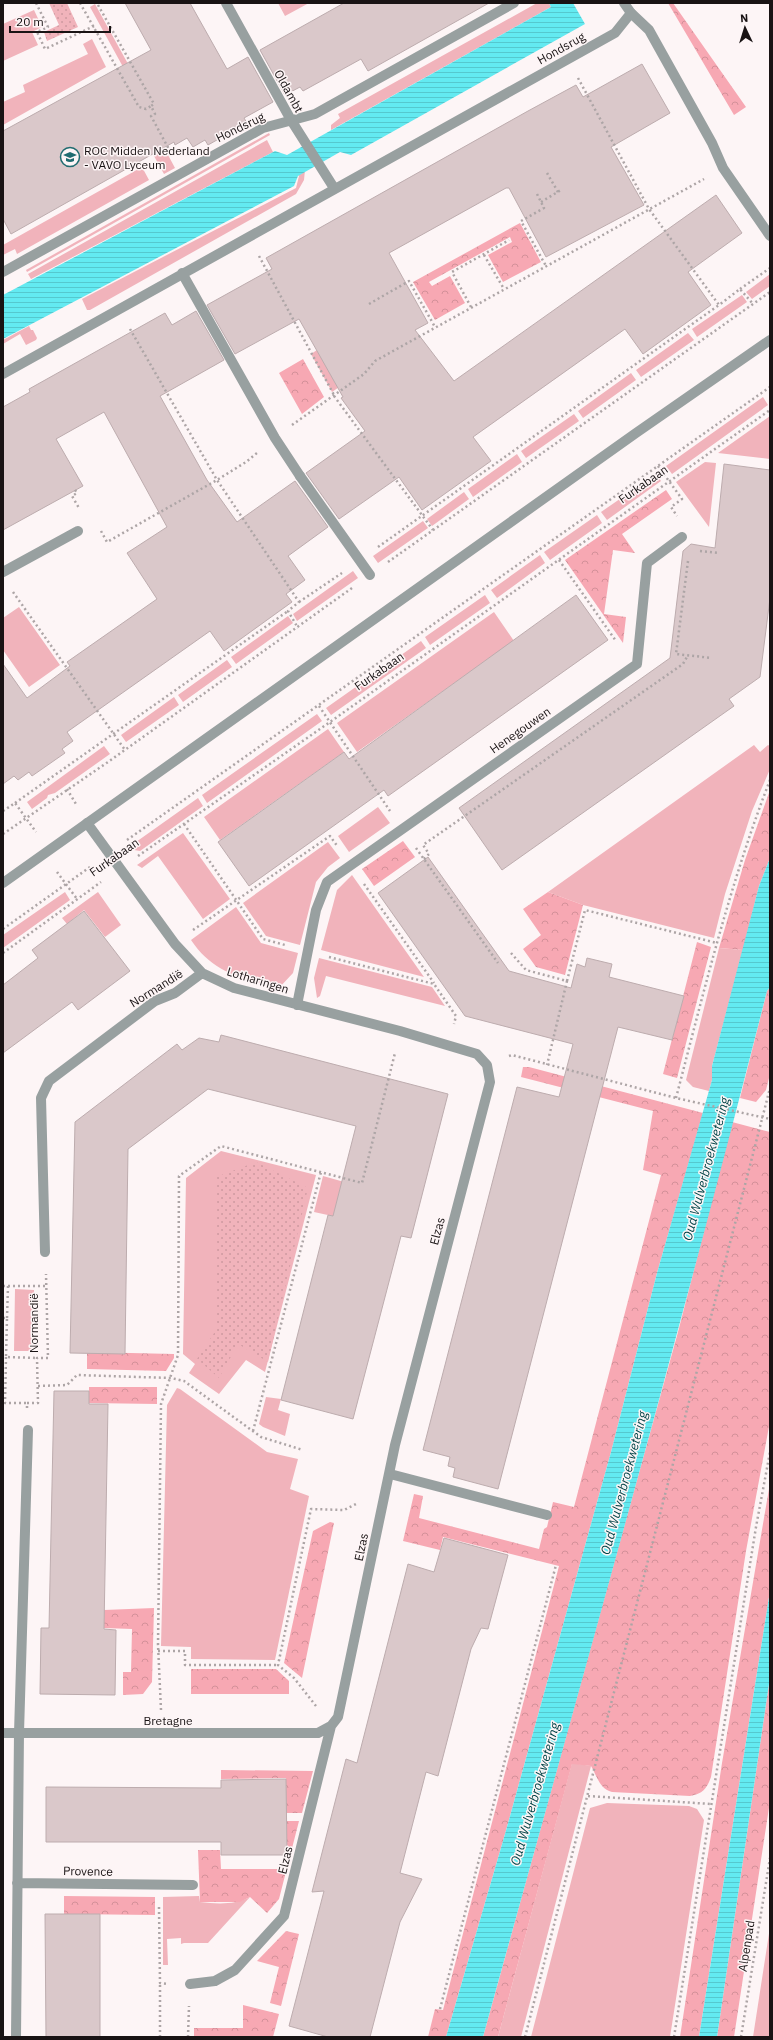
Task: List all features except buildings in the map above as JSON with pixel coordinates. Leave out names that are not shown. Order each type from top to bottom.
[{"type":"street","name":"Oldambt","points":[[226,3],[291,120],[334,188]]},
{"type":"street","name":"Hondsrug","points":[[3,272],[263,128],[315,114],[514,3]]},
{"type":"street","points":[[624,3],[631,13],[649,30],[712,143],[723,168],[770,236]]},
{"type":"street","name":"Hondsrug","points":[[3,374],[334,188],[615,33],[631,13]]},
{"type":"street","points":[[182,273],[275,438],[370,575]]},
{"type":"street","points":[[3,883],[636,433],[770,340]]},
{"type":"street","points":[[3,572],[78,531]]},
{"type":"street","name":"Henegouwen","points":[[296,1005],[316,910],[327,882],[637,664],[647,563],[682,537]]},
{"type":"street","name":"Lotharingen","points":[[87,823],[175,944],[202,973],[234,988],[400,1031],[477,1054],[487,1065]]},
{"type":"street","name":"Normandië","points":[[45,1252],[42,1098],[49,1081],[155,1001],[175,993],[202,973]]},
{"type":"street","name":"Elzas","points":[[190,1984],[215,1980],[235,1970],[284,1916],[331,1726],[338,1717],[397,1437],[490,1082],[487,1065]]},
{"type":"street","points":[[16,2037],[19,1733],[28,1430]]},
{"type":"street","points":[[390,1474],[547,1514]]},
{"type":"street","name":"Bretagne","points":[[3,1733],[318,1733],[331,1726]]},
{"type":"street","name":"Provence","points":[[17,1883],[193,1885]]},
{"type":"path","points":[[36,3],[48,27],[37,32],[45,49],[94,26]]},
{"type":"path","points":[[80,3],[139,107],[146,109],[154,104],[98,5]]},
{"type":"path","points":[[568,59],[649,209],[719,305]]},
{"type":"path","points":[[151,106],[155,114],[151,116],[182,173]]},
{"type":"path","points":[[78,531],[97,524],[107,542],[246,462],[275,438],[364,374],[375,361],[723,168]]},
{"type":"path","points":[[547,173],[558,192]]},
{"type":"path","points":[[541,202],[561,190]]},
{"type":"path","points":[[537,194],[544,208],[522,221],[546,266]]},
{"type":"path","points":[[248,236],[334,396],[433,530]]},
{"type":"path","points":[[471,307],[452,272],[509,240]]},
{"type":"path","points":[[484,255],[504,289]]},
{"type":"path","points":[[15,803],[113,733],[226,656],[299,602],[770,268]]},
{"type":"path","points":[[369,304],[409,281],[435,327]]},
{"type":"path","points":[[740,289],[752,304]]},
{"type":"path","points":[[119,310],[217,480],[299,602]]},
{"type":"path","name":"Furkabaan","points":[[3,930],[770,387]]},
{"type":"path","name":"Furkabaan","points":[[3,953],[770,410]]},
{"type":"path","points":[[658,466],[682,499],[671,507],[689,532],[682,537]]},
{"type":"path","points":[[693,550],[720,553]]},
{"type":"path","points":[[688,553],[676,654],[712,658]]},
{"type":"path","points":[[559,560],[622,650],[638,653]]},
{"type":"path","points":[[12,591],[125,750]]},
{"type":"path","points":[[288,611],[298,628]]},
{"type":"path","points":[[424,859],[429,854],[423,845],[683,664],[688,655]]},
{"type":"path","points":[[318,706],[383,799],[401,829]]},
{"type":"path","points":[[676,1098],[717,943],[749,834],[770,780]]},
{"type":"path","points":[[175,944],[330,836],[434,984]]},
{"type":"path","points":[[413,845],[498,963]]},
{"type":"path","points":[[546,1065],[586,910],[717,943]]},
{"type":"path","points":[[511,953],[526,970],[567,981]]},
{"type":"path","points":[[162,1733],[158,1651],[161,1404],[178,1355],[179,1176],[221,1146],[362,1183],[400,1031]]},
{"type":"path","points":[[487,1065],[512,1055],[676,1098],[770,1119]]},
{"type":"path","points":[[525,2037],[770,1088]]},
{"type":"path","points":[[253,1432],[321,1172]]},
{"type":"path","name":"Normandië","points":[[27,1403],[38,1403],[37,1358],[48,1358],[45,1252]]},
{"type":"path","points":[[3,1286],[46,1286]]},
{"type":"path","points":[[8,1286],[5,1403],[27,1403],[28,1430]]},
{"type":"path","points":[[6,1357],[37,1358]]},
{"type":"path","points":[[38,1386],[67,1385],[77,1375],[171,1378],[184,1381],[261,1437],[303,1450]]},
{"type":"path","points":[[674,2037],[756,1527],[770,1452]]},
{"type":"path","points":[[278,1665],[310,1509],[344,1510],[362,1499]]},
{"type":"path","points":[[440,2009],[556,1565]]},
{"type":"path","points":[[158,1651],[185,1651],[186,1665],[278,1665],[294,1678],[331,1726]]},
{"type":"path","points":[[588,1796],[711,1804]]},
{"type":"path","name":"Alpenpad","points":[[741,2037],[770,1858]]},
{"type":"path","points":[[159,1885],[160,2037]]},
{"type":"path","points":[[160,1983],[190,1984],[188,2037]]},
{"type":"shaded area","points":[[49,3],[67,3],[78,27],[47,41],[44,32],[59,25]]},
{"type":"shaded area","points":[[278,3],[309,3],[285,16]]},
{"type":"shaded area","points":[[537,3],[549,3],[551,7],[331,130],[331,125],[340,118],[338,114]]},
{"type":"shaded area","points":[[95,4],[149,102],[144,105],[90,7]]},
{"type":"shaded area","points":[[34,10],[42,27],[32,32],[38,45],[3,61],[3,24]]},
{"type":"shaded area","points":[[92,39],[106,67],[3,125],[3,102],[25,92],[23,85],[88,54],[83,44]]},
{"type":"shaded area","points":[[145,112],[175,168],[164,174],[133,118]]},
{"type":"shaded area","points":[[269,133],[270,135],[27,272],[26,270]]},
{"type":"shaded area","points":[[267,140],[273,152],[31,279],[28,274]]},
{"type":"shaded area","points":[[142,167],[149,180],[17,254],[15,249],[3,255],[3,245]]},
{"type":"shaded area","points":[[296,170],[305,170],[304,180],[296,194],[90,310],[87,310],[82,299],[296,188],[299,176]]},
{"type":"shaded area","points":[[770,274],[770,286],[752,299],[746,292]]},
{"type":"shaded area","points":[[742,295],[747,302],[697,337],[692,329]]},
{"type":"shaded area","points":[[29,326],[37,338],[36,340],[26,345],[20,334],[3,344],[3,340]]},
{"type":"shaded area","points":[[688,333],[694,340],[641,377],[636,370]]},
{"type":"shaded area","points":[[317,350],[362,371],[332,392],[311,354]]},
{"type":"shaded area","points":[[631,373],[636,380],[583,418],[578,411]]},
{"type":"shaded area","points":[[763,397],[768,405],[672,474],[666,466]]},
{"type":"shaded area","points":[[574,414],[579,421],[526,458],[521,451]]},
{"type":"shaded area","points":[[770,416],[770,459],[718,453]]},
{"type":"shaded area","points":[[517,454],[522,462],[473,497],[468,489]]},
{"type":"shaded area","points":[[705,462],[716,463],[709,527],[676,482]]},
{"type":"shaded area","points":[[656,474],[661,481],[607,520],[601,512]]},
{"type":"shaded area","points":[[464,492],[469,499],[432,526],[427,519]]},
{"type":"shaded area","points":[[597,515],[602,523],[550,560],[544,552]]},
{"type":"shaded area","points":[[423,521],[428,528],[378,563],[373,556]]},
{"type":"shaded area","points":[[540,555],[545,563],[497,598],[491,590]]},
{"type":"shaded area","points":[[353,571],[358,578],[297,621],[293,614]]},
{"type":"shaded area","points":[[485,595],[490,603],[430,645],[425,637]]},
{"type":"shaded area","points":[[19,607],[60,665],[29,687],[3,650],[3,618]]},
{"type":"shaded area","points":[[494,612],[514,641],[357,752],[337,723]]},
{"type":"shaded area","points":[[288,616],[293,623],[236,664],[231,657]]},
{"type":"shaded area","points":[[421,641],[426,648],[331,715],[326,708]]},
{"type":"shaded area","points":[[227,660],[232,667],[183,702],[178,695]]},
{"type":"shaded area","points":[[174,697],[179,705],[126,742],[121,735]]},
{"type":"shaded area","points":[[317,714],[322,721],[207,803],[202,795]]},
{"type":"shaded area","points":[[328,729],[344,752],[220,840],[204,817]]},
{"type":"shaded area","points":[[754,745],[760,752],[768,745],[770,746],[770,769],[752,811],[725,894],[714,938],[583,905],[548,892]]},
{"type":"shaded area","points":[[104,746],[110,754],[55,793],[48,795],[47,798],[32,809],[27,802]]},
{"type":"shaded area","points":[[198,798],[203,806],[140,851],[134,850],[134,844],[136,842]]},
{"type":"shaded area","points":[[378,807],[390,823],[349,852],[338,836]]},
{"type":"shaded area","points":[[183,833],[230,899],[203,919],[158,856],[142,868],[137,865]]},
{"type":"shaded area","points":[[328,842],[340,858],[328,867],[316,882],[300,945],[266,936],[243,903]]},
{"type":"shaded area","points":[[352,875],[424,977],[321,950],[337,890]]},
{"type":"shaded area","points":[[65,892],[70,900],[3,948],[3,935]]},
{"type":"shaded area","points":[[98,892],[121,925],[105,937],[84,910],[67,924],[62,918]]},
{"type":"shaded area","points":[[236,907],[261,943],[298,953],[293,973],[279,988],[241,977],[219,967],[209,960],[191,940]]},
{"type":"shaded area","points":[[719,948],[743,950],[712,1066],[712,1080],[709,1091],[693,1087],[686,1080]]},
{"type":"shaded area","points":[[319,958],[432,987],[445,1006],[326,976],[320,996],[317,998],[314,978]]},
{"type":"shaded area","points":[[221,1151],[316,1175],[265,1372],[246,1360],[219,1394],[189,1373],[195,1364],[183,1354],[186,1178]]},
{"type":"shaded area","points":[[256,1162],[308,1188],[268,1362],[238,1344],[219,1378],[197,1359],[216,1330],[216,1177]]},
{"type":"shaded area","points":[[323,1176],[355,1185],[346,1219],[314,1212]]},
{"type":"shaded area","points":[[15,1289],[34,1290],[32,1351],[14,1351]]},
{"type":"shaded area","points":[[177,1388],[267,1452],[298,1459],[290,1489],[309,1496],[275,1660],[191,1659],[191,1647],[161,1646],[167,1405]]},
{"type":"shaded area","points":[[266,1397],[281,1399],[278,1410],[290,1414],[285,1436],[259,1424]]},
{"type":"shaded area","points":[[572,1763],[591,1766],[521,2037],[498,2037]]},
{"type":"shaded area","points":[[607,1803],[689,1806],[697,1809],[704,1820],[670,2037],[531,2037],[590,1808]]},
{"type":"shaded area","points":[[199,1896],[200,1902],[219,1903],[232,1903],[250,1897],[208,1943],[181,1944],[181,1938],[167,1939],[168,1965],[163,1965],[163,1897]]},
{"type":"shaded area","points":[[770,1927],[770,2037],[753,2037]]},
{"type":"green space","points":[[668,3],[673,3],[746,107],[734,115]]},
{"type":"green space","points":[[520,223],[541,262],[503,282],[488,255],[512,242],[510,237],[429,282],[432,286],[450,276],[465,303],[435,320],[413,282]]},
{"type":"green space","points":[[303,359],[324,397],[302,414],[279,373]]},
{"type":"green space","points":[[666,490],[672,499],[622,534],[635,553],[613,550],[604,614],[626,617],[623,643],[565,560]]},
{"type":"green space","points":[[770,790],[770,858],[759,886],[743,950],[719,948],[745,860]]},
{"type":"green space","points":[[403,841],[415,857],[374,886],[362,869]]},
{"type":"green space","points":[[548,892],[583,905],[565,975],[536,967],[523,949],[541,935],[523,909]]},
{"type":"green space","points":[[697,942],[711,947],[677,1078],[663,1074]]},
{"type":"green space","points":[[770,987],[770,1074],[766,1090],[756,1102],[740,1098],[767,991]]},
{"type":"green space","points":[[523,1067],[529,1067],[703,1113],[657,1273],[611,1452],[505,1834],[446,2037],[428,2037],[435,2009],[443,2010],[559,1566],[443,1537],[440,1550],[403,1541],[414,1494],[423,1496],[419,1518],[539,1549],[544,1529],[547,1527],[553,1502],[574,1507],[661,1175],[643,1170],[653,1111],[521,1077]]},
{"type":"green space","points":[[732,1122],[770,1132],[770,1421],[746,1551],[711,1777],[704,1790],[698,1794],[690,1796],[612,1792],[601,1785],[591,1766],[572,1764],[498,2037],[483,2037],[678,1332]]},
{"type":"green space","points":[[87,1352],[174,1354],[174,1358],[166,1371],[87,1369]]},
{"type":"green space","points":[[89,1387],[157,1387],[157,1404],[89,1403]]},
{"type":"green space","points":[[770,1483],[770,1591],[699,2037],[680,2037],[722,1763]]},
{"type":"green space","points":[[330,1522],[334,1523],[302,1678],[284,1663],[313,1531]]},
{"type":"green space","points":[[154,1608],[152,1682],[143,1694],[123,1695],[123,1672],[131,1672],[132,1629],[104,1628],[104,1610]]},
{"type":"green space","points":[[191,1669],[276,1669],[289,1681],[289,1694],[191,1694]]},
{"type":"green space","points":[[770,1677],[770,1801],[734,2037],[717,2037]]},
{"type":"green space","points":[[221,1770],[313,1771],[302,1813],[286,1813],[286,1778],[221,1779]]},
{"type":"green space","points":[[287,1821],[299,1821],[279,1899],[267,1913],[250,1897],[240,1902],[200,1902],[198,1850],[220,1850],[221,1869],[286,1869]]},
{"type":"green space","points":[[64,1896],[155,1897],[155,1915],[64,1914]]},
{"type":"green space","points":[[286,1931],[299,1934],[281,2006],[270,2003],[279,1967],[257,1961]]},
{"type":"green space","points":[[243,2005],[279,2014],[273,2037],[194,2037],[194,2028],[243,2028]]},
{"type":"water","points":[[549,3],[573,3],[585,24],[351,155],[340,152],[298,176],[294,186],[3,339],[3,295],[275,151],[287,155],[551,7]]},
{"type":"water","name":"Oud Wulverbroekwetering","points":[[770,858],[770,987],[767,991],[699,1253],[628,1515],[483,2037],[446,2037],[505,1834],[611,1452],[657,1273],[712,1080],[712,1066],[759,886]]},
{"type":"water","points":[[770,1591],[770,1677],[717,2037],[699,2037]]},
{"type":"place","name":"ROC Midden Nederland - VAVO Lyceum","points":[[70,157]]}]
